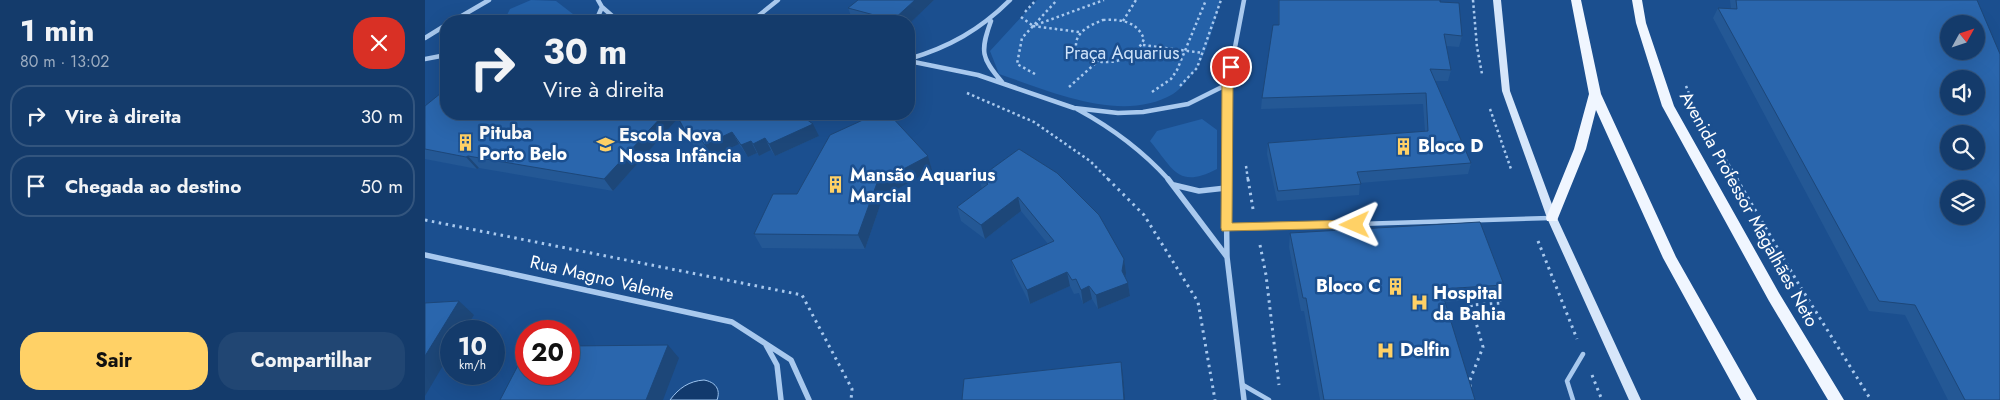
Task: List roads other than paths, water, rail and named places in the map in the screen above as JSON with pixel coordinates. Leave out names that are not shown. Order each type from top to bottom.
[{"type":"main road","points":[[1497,0],[1506,91],[1552,218],[1635,400]]},
{"type":"main road","points":[[1576,0],[1595,94],[1670,258],[1749,400]]},
{"type":"main road","name":"Avenida Professor Magalhães Neto","points":[[1637,0],[1641,23],[1669,106],[1774,297],[1836,400]]},
{"type":"main road","points":[[1552,218],[1580,149],[1595,94]]},
{"type":"street","points":[[463,15],[489,0]]},
{"type":"street","points":[[597,0],[611,15]]},
{"type":"street","points":[[759,15],[778,0]]},
{"type":"street","points":[[915,58],[946,47],[991,21],[1010,0]]},
{"type":"street","points":[[1244,0],[1227,84],[1226,188],[1227,257],[1244,400]]},
{"type":"street","points":[[599,15],[602,7]]},
{"type":"street","points":[[991,21],[983,44],[983,57],[1002,82]]},
{"type":"street","points":[[425,38],[440,29]]},
{"type":"street","points":[[425,59],[440,56]]},
{"type":"street","points":[[915,61],[1002,82],[1074,108],[1110,127],[1137,148],[1174,185],[1227,257]]},
{"type":"street","points":[[1074,108],[1118,114],[1168,109],[1188,104],[1227,84]]},
{"type":"street","points":[[1174,185],[1199,191],[1226,188]]},
{"type":"street","name":"Rua Magno Valente","points":[[425,254],[732,322],[791,360],[809,400]]},
{"type":"street","points":[[766,344],[777,366],[781,400]]},
{"type":"lane","points":[[1227,228],[1552,218]]},
{"type":"lane","points":[[1573,400],[1567,381],[1583,354]]},
{"type":"lane","points":[[1242,385],[1269,400]]},
{"type":"place","name":"Pituba Porto Belo","points":[[465,143]]},
{"type":"place","name":"Escola Nova Nossa Infância","points":[[605,145]]},
{"type":"place","name":"Bloco D","points":[[1404,146]]},
{"type":"place","name":"Mansão Aquarius Marcial","points":[[836,185]]},
{"type":"place","name":"Bloco C","points":[[1395,286]]},
{"type":"place","name":"Hospital da Bahia","points":[[1419,303]]},
{"type":"place","name":"Delfin","points":[[1386,350]]},
{"type":"park label","name":"Praça Aquarius","points":[[1122,53]]}]
